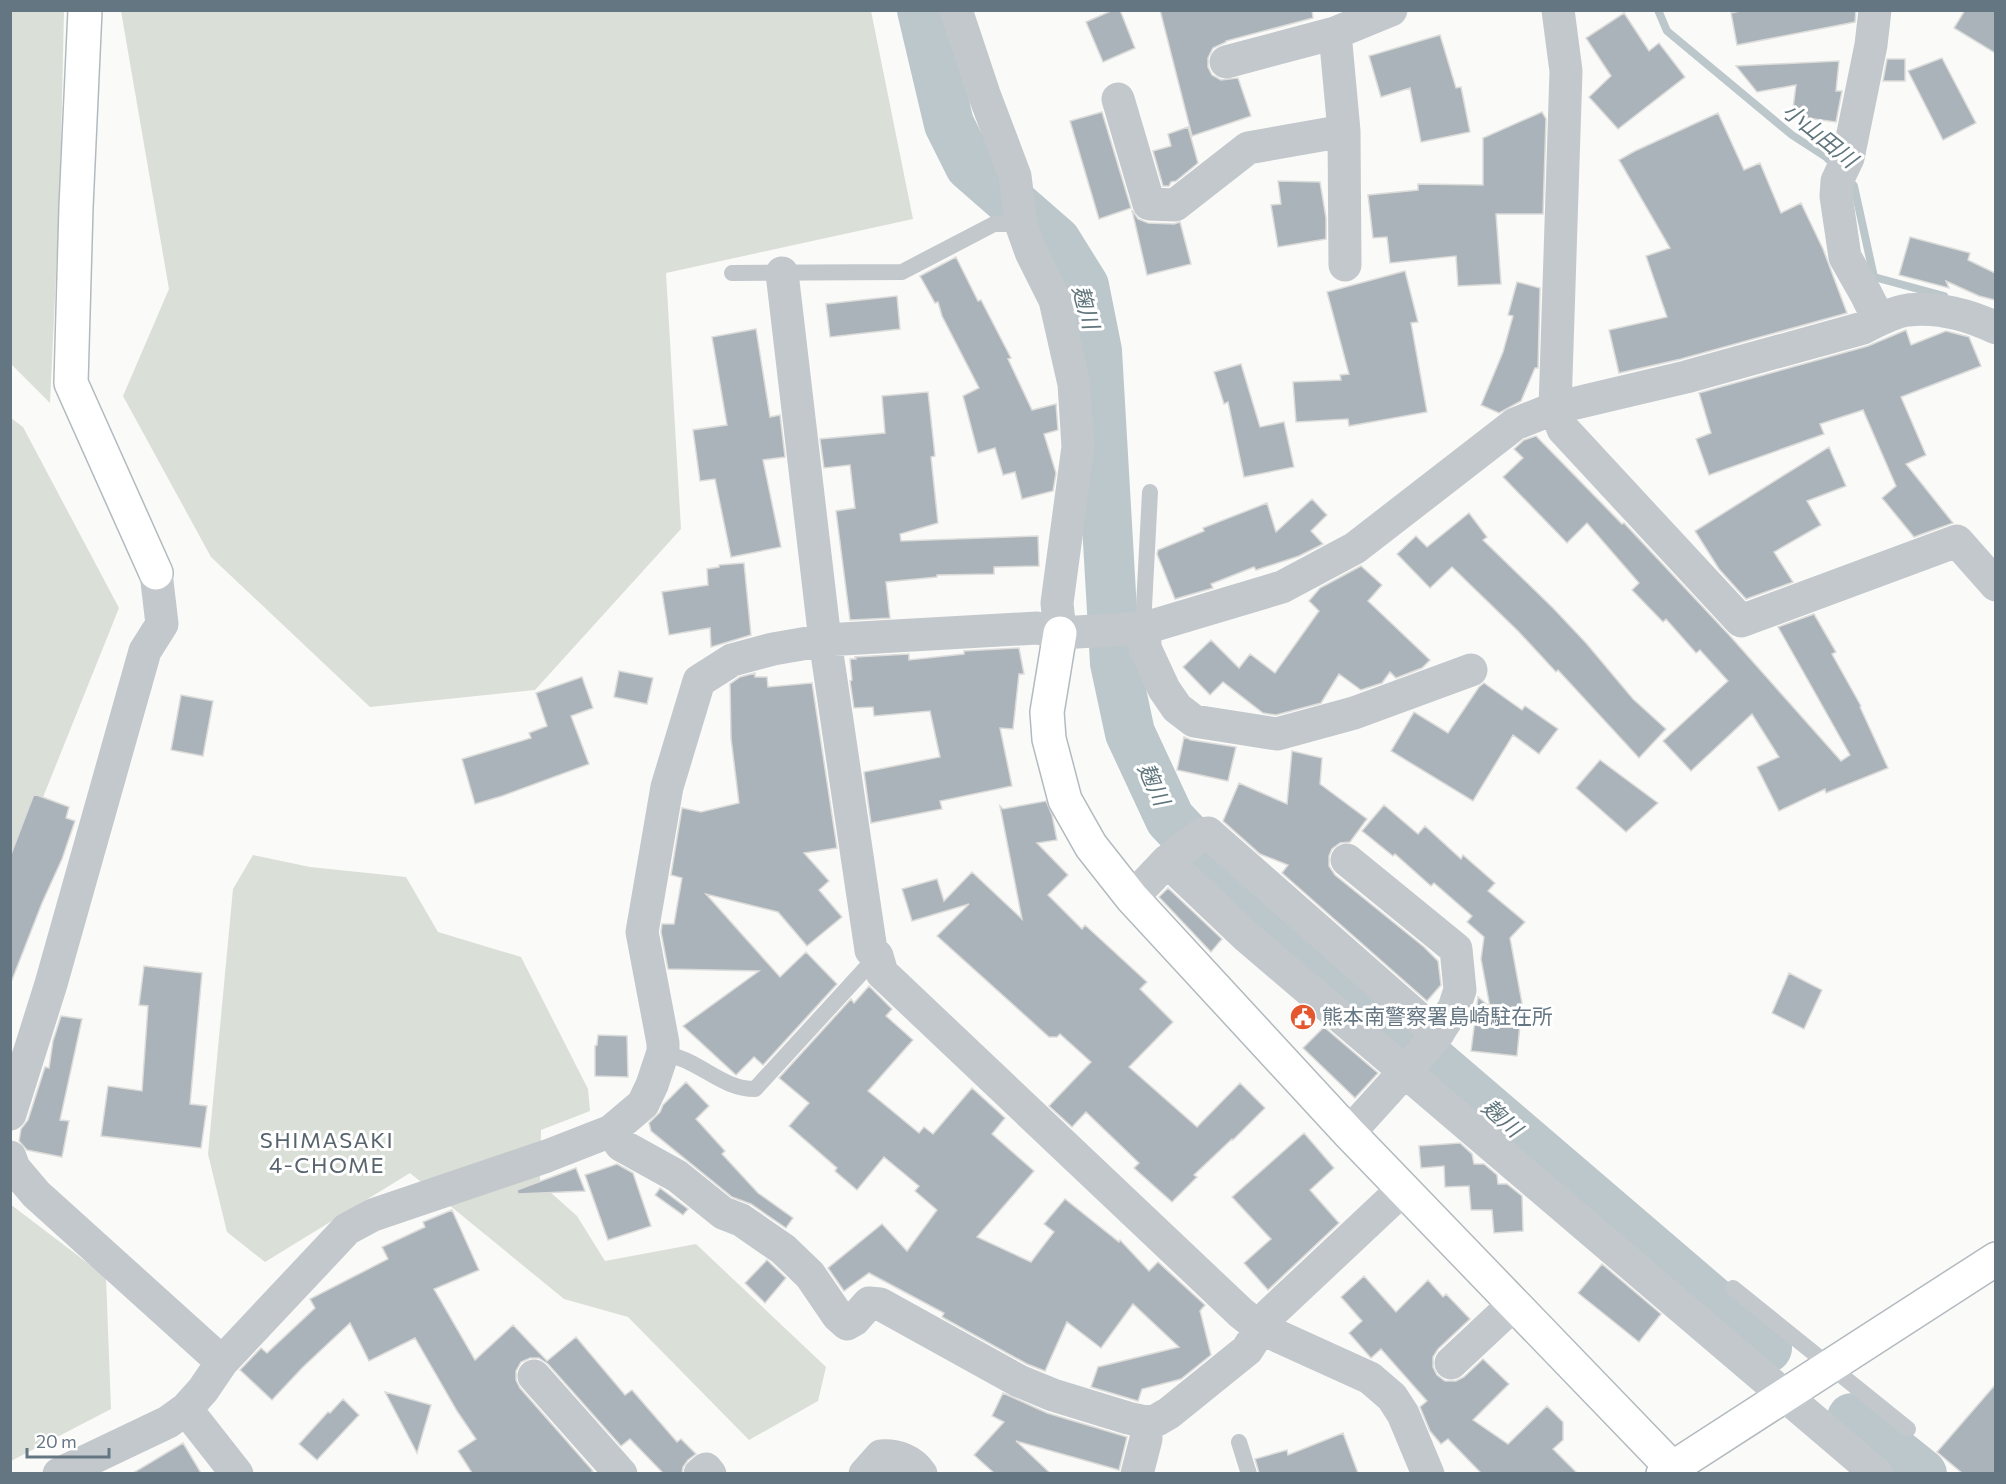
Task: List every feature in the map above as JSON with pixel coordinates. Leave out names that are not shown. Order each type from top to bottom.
[{"type":"street","points":[[10,1114],[51,984],[145,651],[162,624],[156,573],[71,383],[85,10]]},
{"type":"street","points":[[1558,10],[1566,72],[1555,408],[1563,429],[1741,621],[1957,541],[1995,585]]},
{"type":"street","points":[[1875,10],[1871,45],[1836,196],[1845,257],[1879,320]]},
{"type":"street","points":[[1227,62],[1335,33],[1374,14]]},
{"type":"street","points":[[965,17],[1015,176],[1016,233],[1055,300],[1074,384],[1078,447],[1057,603],[1060,633],[1047,712],[1049,739],[1065,800],[1091,846],[1132,898],[1349,1133],[1671,1471],[1995,1259]]},
{"type":"street","points":[[1335,33],[1344,131],[1345,266]]},
{"type":"street","points":[[1119,99],[1149,204],[1174,205],[1248,148],[1344,131]]},
{"type":"street","points":[[782,273],[825,640],[871,950],[877,956],[882,973],[1241,1313],[1260,1328],[1370,1378],[1392,1396],[1403,1414],[1428,1473]]},
{"type":"street","points":[[59,1473],[168,1422],[186,1409],[203,1390],[222,1362],[346,1228],[374,1215],[548,1156],[611,1131],[643,1104],[663,1052],[642,932],[667,787],[699,681],[732,660],[772,649],[825,640],[1037,628],[1060,633],[1139,629],[1282,587],[1303,576],[1355,548],[1515,424],[1555,408],[1686,377],[1863,328],[1907,310],[1950,312],[1978,320],[1995,328]]},
{"type":"street","points":[[1139,629],[1164,689],[1177,708],[1194,721],[1277,734],[1354,712],[1471,670]]},
{"type":"street","points":[[1132,898],[1182,850],[1208,834],[1436,1035]]},
{"type":"street","points":[[1182,850],[1247,937],[1407,1069],[1877,1473]]},
{"type":"street","points":[[1347,860],[1456,949],[1460,990],[1454,1008],[1436,1035],[1349,1133]]},
{"type":"street","points":[[611,1131],[621,1145],[677,1176],[723,1213],[741,1220],[783,1250],[810,1275],[838,1316],[847,1324],[870,1303],[880,1304],[1019,1381],[1053,1395],[1128,1419],[1146,1422],[1157,1420],[1169,1413],[1247,1350],[1270,1314],[1403,1189]]},
{"type":"street","points":[[10,1157],[14,1168],[36,1194],[222,1362]]},
{"type":"street","points":[[1452,1363],[1514,1304]]},
{"type":"street","points":[[534,1376],[621,1473]]},
{"type":"street","points":[[186,1409],[237,1473]]},
{"type":"street","points":[[1137,1473],[1146,1438],[1146,1422]]},
{"type":"street","points":[[865,1473],[881,1456],[896,1455],[917,1467],[921,1473]]},
{"type":"street","points":[[700,1473],[706,1469],[710,1473]]},
{"type":"lane","points":[[732,273],[902,272],[1016,233]]},
{"type":"lane","points":[[1139,629],[1144,607],[1150,492]]},
{"type":"lane","points":[[663,1052],[689,1062],[732,1086],[755,1089],[877,956]]},
{"type":"lane","points":[[1733,1288],[1908,1430]]},
{"type":"lane","points":[[1239,1442],[1249,1473]]},
{"type":"shaded area","points":[[10,11],[64,11],[60,189],[50,403],[11,364]]},
{"type":"shaded area","points":[[121,11],[871,11],[913,219],[666,273],[681,529],[535,690],[370,707],[211,557],[123,396],[169,289]]},
{"type":"shaded area","points":[[11,418],[23,427],[119,608],[11,877]]},
{"type":"shaded area","points":[[253,855],[310,867],[406,877],[438,932],[521,957],[588,1089],[590,1111],[541,1130],[540,1183],[577,1216],[605,1261],[696,1244],[826,1367],[818,1401],[749,1440],[628,1317],[564,1299],[410,1173],[265,1262],[227,1232],[208,1154],[233,889]]},
{"type":"shaded area","points":[[10,1204],[106,1277],[111,1409],[11,1461]]},
{"type":"building","points":[[1113,10],[1120,10],[1135,48],[1103,62],[1086,22]]},
{"type":"building","points":[[1160,10],[1312,10],[1313,18],[1226,41],[1213,48],[1208,58],[1208,67],[1212,75],[1221,80],[1238,78],[1251,116],[1192,136]]},
{"type":"building","points":[[1745,10],[1856,10],[1855,22],[1737,45],[1731,13]]},
{"type":"building","points":[[1965,10],[1995,10],[1995,53],[1954,28]]},
{"type":"building","points":[[1624,13],[1649,51],[1659,43],[1685,77],[1618,129],[1589,97],[1611,76],[1586,38]]},
{"type":"building","points":[[1440,35],[1456,88],[1461,87],[1470,132],[1421,142],[1410,88],[1381,97],[1369,56]]},
{"type":"building","points":[[1942,58],[1976,123],[1943,140],[1908,71]]},
{"type":"building","points":[[1887,59],[1905,59],[1905,81],[1883,81]]},
{"type":"building","points":[[1839,61],[1836,91],[1842,91],[1836,122],[1792,116],[1796,85],[1757,92],[1736,66]]},
{"type":"building","points":[[1102,112],[1131,208],[1099,219],[1070,121]]},
{"type":"building","points":[[1542,112],[1546,119],[1543,214],[1496,214],[1501,284],[1458,286],[1456,256],[1390,263],[1387,237],[1373,238],[1368,195],[1418,190],[1418,184],[1483,185],[1483,138]]},
{"type":"building","points":[[1718,113],[1744,170],[1760,163],[1781,213],[1801,203],[1823,249],[1847,313],[1681,359],[1619,373],[1609,330],[1667,317],[1646,256],[1670,248],[1619,160]]},
{"type":"building","points":[[1188,127],[1198,163],[1176,181],[1171,182],[1169,186],[1163,186],[1153,151],[1171,146],[1168,134]]},
{"type":"building","points":[[1278,181],[1320,182],[1326,218],[1326,239],[1278,247],[1271,205],[1281,204]]},
{"type":"building","points":[[1132,210],[1138,219],[1148,223],[1174,224],[1180,222],[1191,264],[1147,275]]},
{"type":"building","points":[[1910,237],[1970,253],[1968,260],[1995,273],[1995,300],[1979,296],[1946,281],[1949,288],[1899,275]]},
{"type":"building","points":[[956,257],[1011,358],[1008,359],[1032,410],[1056,404],[1058,430],[1044,434],[1056,473],[1053,491],[1022,499],[1015,472],[1003,475],[995,448],[978,453],[963,396],[979,388],[942,316],[938,302],[935,303],[920,276]]},
{"type":"building","points":[[1405,271],[1418,322],[1411,323],[1427,412],[1349,426],[1348,419],[1296,422],[1293,382],[1341,380],[1340,375],[1349,374],[1327,292]]},
{"type":"building","points":[[1517,282],[1540,288],[1538,368],[1535,368],[1521,401],[1499,413],[1481,405],[1503,352],[1513,316],[1508,315]]},
{"type":"building","points":[[897,296],[900,329],[830,337],[826,304]]},
{"type":"building","points":[[756,329],[770,417],[780,415],[785,457],[763,460],[781,547],[731,557],[715,479],[700,481],[693,430],[727,425],[712,337]]},
{"type":"building","points":[[1906,330],[1911,345],[1946,331],[1969,337],[1981,366],[1901,397],[1926,455],[1906,464],[1953,523],[1914,537],[1882,498],[1896,486],[1863,410],[1820,424],[1824,434],[1709,475],[1696,439],[1711,433],[1699,393],[1868,346]]},
{"type":"building","points":[[1241,364],[1260,427],[1284,422],[1294,467],[1244,477],[1228,402],[1224,404],[1214,372]]},
{"type":"building","points":[[928,392],[935,456],[931,457],[938,523],[900,534],[901,541],[1038,536],[1039,566],[994,567],[994,574],[937,575],[937,577],[886,582],[890,618],[850,620],[836,511],[855,508],[850,465],[824,468],[820,439],[885,433],[882,396]]},
{"type":"building","points":[[1536,436],[1622,524],[1624,523],[1730,636],[1841,761],[1850,755],[1778,627],[1814,614],[1836,652],[1832,654],[1861,706],[1888,768],[1826,793],[1825,789],[1779,811],[1757,767],[1779,757],[1752,714],[1691,771],[1663,741],[1728,681],[1700,650],[1696,653],[1666,619],[1663,622],[1632,590],[1639,583],[1587,523],[1567,543],[1503,477],[1523,458],[1514,449],[1524,440]]},
{"type":"building","points":[[1829,447],[1846,486],[1807,501],[1821,525],[1774,552],[1793,582],[1746,599],[1719,569],[1695,531]]},
{"type":"building","points":[[1312,499],[1327,515],[1311,531],[1323,544],[1299,556],[1256,570],[1254,567],[1211,584],[1213,588],[1175,599],[1157,554],[1158,550],[1204,531],[1203,528],[1267,503],[1276,532]]},
{"type":"building","points":[[1469,513],[1487,537],[1483,540],[1553,608],[1633,699],[1666,729],[1639,758],[1558,670],[1556,672],[1518,631],[1452,567],[1430,588],[1397,554],[1416,536],[1427,547]]},
{"type":"building","points":[[744,563],[751,635],[711,647],[710,628],[669,635],[662,592],[708,585],[707,569],[719,567],[719,565]]},
{"type":"building","points":[[1361,566],[1382,585],[1368,601],[1430,660],[1422,668],[1396,678],[1390,672],[1382,683],[1361,690],[1339,674],[1321,703],[1276,715],[1263,713],[1223,682],[1210,695],[1183,667],[1211,640],[1239,668],[1250,654],[1275,673],[1319,611],[1309,601],[1320,588]]},
{"type":"building","points":[[1019,648],[1024,674],[1019,674],[1013,729],[1000,728],[1012,786],[940,801],[942,809],[871,823],[864,772],[940,757],[930,711],[874,716],[873,707],[854,708],[850,659],[909,654],[909,660],[964,654],[964,651]]},
{"type":"building","points":[[619,671],[653,678],[647,704],[614,697]]},
{"type":"building","points":[[755,673],[755,677],[767,677],[768,687],[812,683],[837,848],[804,853],[829,881],[819,890],[842,917],[807,946],[778,912],[706,894],[780,977],[806,952],[837,984],[763,1065],[754,1057],[736,1075],[683,1026],[759,971],[668,969],[661,932],[662,924],[674,924],[682,878],[671,875],[682,808],[701,812],[739,803],[731,738],[730,684],[740,677]]},
{"type":"building","points":[[582,677],[593,708],[571,716],[589,764],[475,804],[462,759],[531,738],[529,733],[547,726],[536,693]]},
{"type":"building","points":[[1484,683],[1522,710],[1525,706],[1558,729],[1539,754],[1513,735],[1473,801],[1391,751],[1414,712],[1448,733]]},
{"type":"building","points":[[181,695],[213,701],[203,756],[171,750]]},
{"type":"building","points":[[1184,737],[1236,747],[1228,781],[1177,770]]},
{"type":"building","points":[[1292,751],[1322,758],[1320,784],[1367,819],[1350,842],[1340,843],[1332,849],[1329,866],[1335,875],[1438,961],[1441,985],[1427,1001],[1282,873],[1288,865],[1260,854],[1223,821],[1239,783],[1287,804]]},
{"type":"building","points":[[1600,760],[1658,803],[1626,832],[1576,788]]},
{"type":"building","points":[[34,794],[69,807],[66,818],[75,821],[62,859],[12,980],[10,980],[10,857]]},
{"type":"building","points":[[1046,801],[1052,815],[1057,840],[1037,843],[1068,875],[1048,895],[1082,929],[1085,925],[1147,982],[1140,989],[1173,1022],[1129,1067],[1197,1127],[1240,1083],[1265,1108],[1194,1175],[1197,1177],[1172,1202],[1134,1168],[1139,1163],[1086,1112],[1072,1127],[1049,1106],[1091,1062],[1060,1034],[1057,1037],[1049,1037],[937,936],[969,904],[912,921],[902,889],[937,879],[944,901],[972,872],[1022,919],[1000,806],[1003,809]]},
{"type":"building","points":[[1384,805],[1418,834],[1425,826],[1461,859],[1463,855],[1495,883],[1488,891],[1525,922],[1510,938],[1522,1003],[1517,1056],[1471,1051],[1478,997],[1490,1007],[1481,959],[1484,937],[1467,922],[1472,916],[1434,883],[1431,886],[1395,854],[1393,856],[1362,831]]},
{"type":"building","points":[[1168,888],[1222,939],[1211,952],[1159,897]]},
{"type":"building","points":[[144,966],[202,973],[190,1104],[207,1106],[201,1148],[101,1136],[108,1086],[142,1091],[148,1006],[139,1005]]},
{"type":"building","points":[[1789,973],[1822,990],[1804,1029],[1772,1013]]},
{"type":"building","points":[[869,986],[892,1009],[886,1016],[913,1040],[868,1091],[919,1133],[924,1127],[933,1134],[972,1088],[1005,1118],[992,1134],[1034,1171],[977,1237],[1031,1262],[1054,1232],[1044,1224],[1065,1199],[1119,1242],[1120,1240],[1149,1271],[1158,1262],[1205,1305],[1200,1311],[1211,1355],[1181,1379],[1142,1389],[1138,1401],[1091,1387],[1098,1367],[1179,1347],[1133,1304],[1101,1348],[1067,1322],[1045,1371],[1027,1364],[942,1317],[944,1313],[869,1273],[844,1291],[828,1268],[882,1224],[907,1251],[937,1210],[915,1191],[919,1186],[884,1157],[857,1190],[835,1171],[837,1168],[789,1126],[809,1103],[779,1078],[851,999],[854,1003]]},
{"type":"building","points":[[61,1016],[82,1019],[60,1120],[69,1121],[62,1157],[27,1150],[19,1141],[21,1129],[28,1120],[45,1067],[49,1068],[53,1041]]},
{"type":"building","points":[[1324,1027],[1378,1073],[1355,1098],[1303,1048]]},
{"type":"building","points":[[598,1035],[627,1036],[628,1077],[595,1076],[595,1046]]},
{"type":"building","points":[[686,1082],[709,1106],[696,1119],[725,1151],[722,1154],[758,1193],[793,1218],[786,1228],[751,1204],[732,1197],[651,1131],[649,1123]]},
{"type":"building","points":[[1304,1133],[1334,1168],[1310,1190],[1339,1223],[1268,1290],[1244,1263],[1271,1239],[1232,1197]]},
{"type":"building","points":[[1460,1143],[1472,1154],[1474,1164],[1484,1164],[1497,1175],[1498,1184],[1507,1184],[1522,1196],[1523,1231],[1494,1233],[1492,1210],[1471,1210],[1469,1186],[1445,1187],[1444,1166],[1421,1168],[1419,1146]]},
{"type":"building","points":[[617,1164],[633,1173],[651,1226],[608,1240],[585,1175]]},
{"type":"building","points":[[576,1168],[585,1191],[518,1194],[517,1190]]},
{"type":"building","points":[[660,1188],[688,1209],[683,1215],[655,1195]]},
{"type":"building","points":[[452,1210],[479,1270],[434,1289],[475,1360],[513,1325],[547,1361],[576,1337],[625,1395],[632,1390],[677,1442],[681,1439],[696,1454],[688,1460],[682,1473],[663,1473],[630,1439],[621,1446],[548,1364],[539,1358],[530,1358],[521,1362],[516,1371],[516,1380],[520,1388],[593,1471],[590,1473],[472,1473],[458,1451],[476,1439],[415,1338],[369,1361],[350,1323],[272,1400],[240,1370],[261,1348],[267,1353],[315,1308],[310,1299],[388,1259],[382,1247],[425,1227],[423,1222]]},
{"type":"building","points":[[767,1260],[786,1278],[765,1303],[745,1283]]},
{"type":"building","points":[[1602,1264],[1661,1314],[1639,1342],[1578,1293]]},
{"type":"building","points":[[1364,1276],[1396,1312],[1428,1280],[1443,1297],[1446,1294],[1470,1319],[1438,1349],[1433,1357],[1433,1367],[1437,1375],[1445,1381],[1456,1381],[1464,1377],[1483,1359],[1509,1384],[1473,1420],[1508,1444],[1547,1406],[1563,1422],[1563,1440],[1553,1449],[1577,1473],[1481,1473],[1448,1439],[1441,1444],[1430,1431],[1420,1407],[1427,1401],[1381,1349],[1371,1358],[1349,1333],[1362,1321],[1341,1297]]},
{"type":"building","points":[[1995,1385],[1995,1473],[1962,1473],[1937,1452]]},
{"type":"building","points":[[385,1392],[431,1405],[417,1453]]},
{"type":"building","points":[[1003,1393],[1047,1413],[1127,1437],[1119,1470],[1016,1441],[1050,1473],[994,1473],[974,1455],[1004,1422],[992,1416]]},
{"type":"building","points":[[343,1399],[359,1415],[317,1460],[299,1444]]},
{"type":"building","points":[[1343,1433],[1358,1473],[1259,1473],[1255,1459],[1287,1450],[1288,1455]]},
{"type":"building","points":[[183,1443],[201,1473],[133,1473]]},
{"type":"waterway","name":"麹川","points":[[922,10],[949,124],[970,166],[1056,241],[1084,286],[1097,351],[1115,663],[1130,733],[1170,819],[1230,882],[1438,1066],[1767,1348]]},
{"type":"waterway","name":"小山田川","points":[[1658,10],[1667,31],[1792,135],[1826,157],[1836,167]]},
{"type":"waterway","name":"小山田川","points":[[1847,178],[1854,186],[1874,277],[1944,296]]},
{"type":"waterway","name":"麹川","points":[[1852,1418],[1922,1474]]},
{"type":"place","name":"熊本南警察署島崎駐在所","points":[[1303,1017]]},
{"type":"district","name":"SHIMASAKI 4-CHOME","points":[[327,1152]]}]
